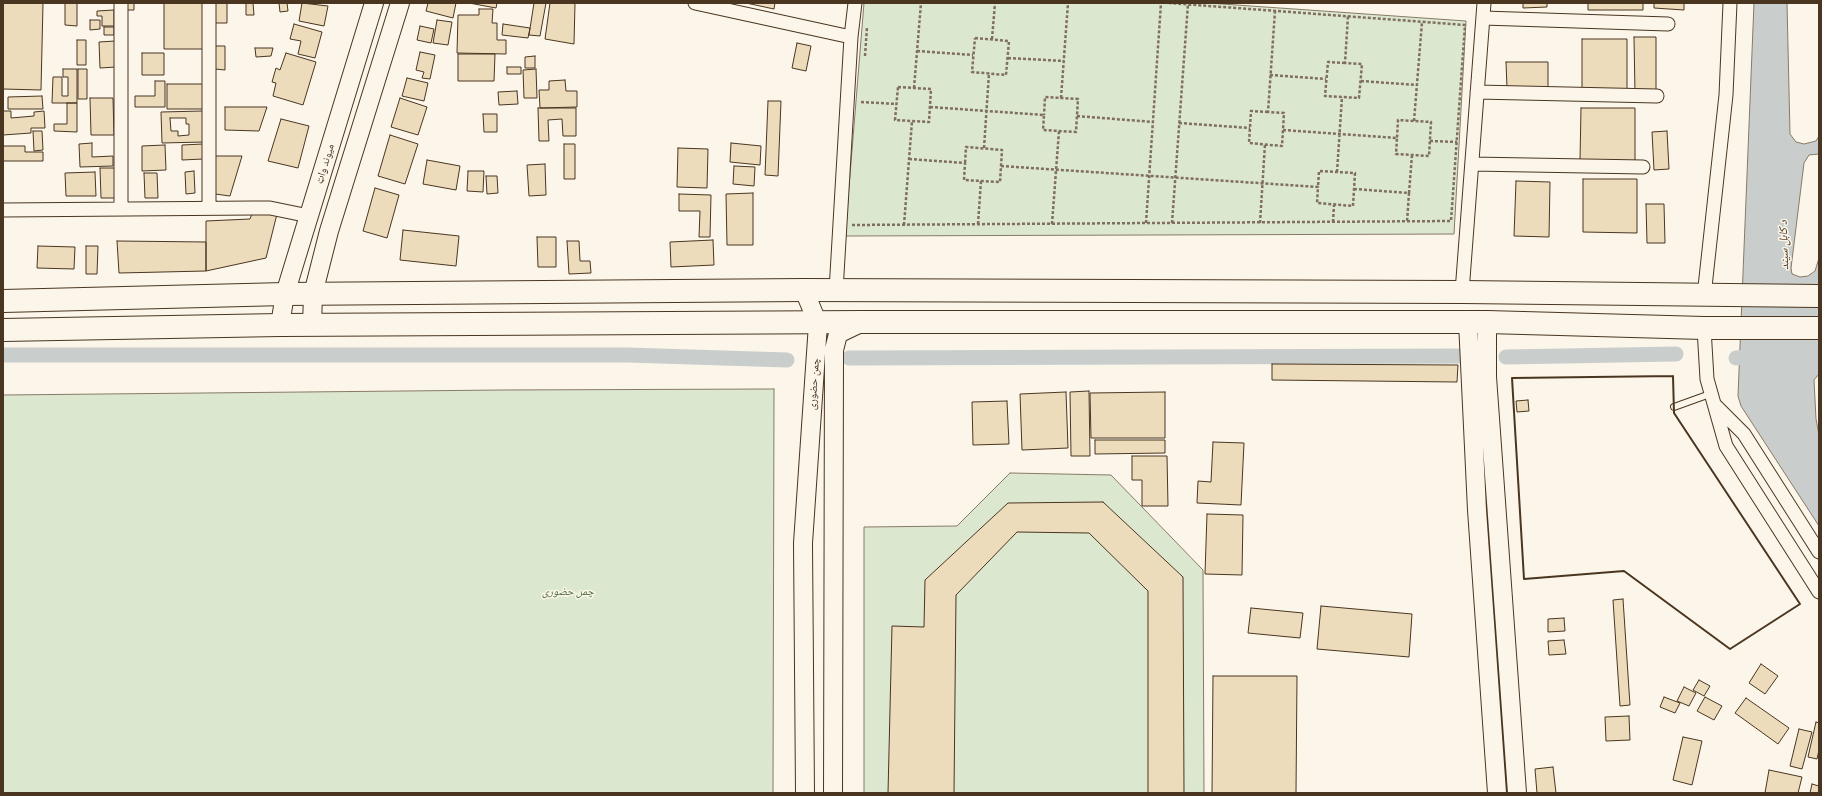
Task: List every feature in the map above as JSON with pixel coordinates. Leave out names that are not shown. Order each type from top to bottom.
[{"type":"highway","points":[[3,301],[285,294],[804,290],[1462,292],[1704,296],[1819,296]]},
{"type":"highway","points":[[964,290],[980,322]]},
{"type":"highway","points":[[3,330],[280,325],[818,324],[863,322],[1477,322],[1704,328],[1819,328]]},
{"type":"main road","name":"میوند واټ","points":[[280,325],[285,294],[374,3]]},
{"type":"main road","points":[[312,326],[313,294],[329,231],[400,3]]},
{"type":"main road","name":"چمن حضوری","points":[[804,290],[818,324],[803,543],[805,793]]},
{"type":"main road","name":"چمن حضوری","points":[[833,793],[834,350],[838,334],[863,322]]},
{"type":"main road","points":[[1477,322],[1477,510],[1497,793]]},
{"type":"main road","points":[[1477,322],[1487,385],[1517,793]]},
{"type":"street","points":[[121,3],[121,208]]},
{"type":"street","points":[[209,3],[209,207]]},
{"type":"street","points":[[695,3],[851,37]]},
{"type":"street","points":[[836,290],[851,37],[855,3]]},
{"type":"street","points":[[1462,292],[1484,3]]},
{"type":"street","points":[[1704,296],[1726,95],[1730,3]]},
{"type":"street","points":[[1483,18],[1668,24]]},
{"type":"street","points":[[1477,92],[1657,96]]},
{"type":"street","points":[[1472,164],[1643,167]]},
{"type":"street","points":[[3,210],[209,207],[270,208],[308,216]]},
{"type":"street","points":[[1704,328],[1707,379],[1726,446],[1819,592]]},
{"type":"street","points":[[1712,399],[1744,434],[1819,552]]},
{"type":"lane","points":[[1674,407],[1712,399]]},
{"type":"path","points":[[914,88],[921,3]]},
{"type":"path","points":[[992,40],[994,3]]},
{"type":"path","points":[[1062,98],[1068,3]]},
{"type":"path","points":[[1146,223],[1161,3]]},
{"type":"path","points":[[852,225],[1451,221],[1465,25],[1169,3]]},
{"type":"path","points":[[1172,223],[1188,4]]},
{"type":"path","points":[[1268,112],[1275,11]]},
{"type":"path","points":[[1345,63],[1348,16]]},
{"type":"path","points":[[1414,121],[1422,22]]},
{"type":"path","points":[[974,38],[1009,41],[1006,75],[972,72],[973,55],[974,38]]},
{"type":"path","points":[[917,51],[973,55]]},
{"type":"path","points":[[1008,58],[1064,62]]},
{"type":"path","points":[[1328,62],[1362,64],[1359,98],[1325,96],[1326,79],[1328,62]]},
{"type":"path","points":[[984,148],[989,73]]},
{"type":"path","points":[[1270,75],[1326,79]]},
{"type":"path","points":[[1361,81],[1417,85]]},
{"type":"path","points":[[898,87],[931,89],[929,122],[895,120],[897,104],[898,87]]},
{"type":"path","points":[[1046,97],[1062,98],[1078,99],[1076,132],[1043,130],[1046,97]]},
{"type":"path","points":[[1337,172],[1342,97]]},
{"type":"path","points":[[861,102],[897,104]]},
{"type":"path","points":[[930,107],[1044,115]]},
{"type":"path","points":[[1251,111],[1284,113],[1282,146],[1249,143],[1250,128],[1251,111]]},
{"type":"path","points":[[1077,116],[1153,122]]},
{"type":"path","points":[[1398,120],[1414,121],[1431,122],[1429,156],[1396,154],[1398,120]]},
{"type":"path","points":[[904,225],[912,121]]},
{"type":"path","points":[[1179,123],[1250,128]]},
{"type":"path","points":[[1283,130],[1397,138]]},
{"type":"path","points":[[1052,224],[1059,131]]},
{"type":"path","points":[[1430,141],[1457,142]]},
{"type":"path","points":[[1260,222],[1265,144]]},
{"type":"path","points":[[966,147],[984,148],[1002,150],[1000,182],[964,180],[966,147]]},
{"type":"path","points":[[1407,222],[1412,155]]},
{"type":"path","points":[[909,159],[965,163]]},
{"type":"path","points":[[1001,166],[1318,187]]},
{"type":"path","points":[[1319,171],[1337,172],[1355,173],[1353,206],[1317,203],[1319,171]]},
{"type":"path","points":[[978,224],[981,181]]},
{"type":"path","points":[[1354,189],[1409,193]]},
{"type":"path","points":[[1333,222],[1334,204]]},
{"type":"green space","points":[[864,3],[1208,3],[1466,21],[1454,234],[845,236]]},
{"type":"green space","name":"چمن حضوری","points":[[774,389],[773,793],[3,793],[3,395]]},
{"type":"green space","points":[[1010,473],[1111,475],[1203,570],[1204,793],[864,793],[864,527],[957,526]]},
{"type":"water","name":"د کابل سيند","points":[[1754,3],[1787,3],[1790,134],[1796,142],[1804,144],[1816,141],[1819,136],[1819,154],[1809,155],[1804,163],[1791,268],[1792,274],[1800,277],[1808,276],[1815,271],[1819,258],[1819,374],[1814,380],[1816,419],[1819,435],[1819,526],[1741,406],[1738,396]]},
{"type":"building","points":[[3,3],[43,3],[41,90],[3,89]]},
{"type":"building","points":[[65,3],[77,3],[77,26],[65,25]]},
{"type":"building","points":[[123,3],[134,3],[134,10],[123,10]]},
{"type":"building","points":[[164,3],[204,3],[203,49],[164,49]]},
{"type":"building","points":[[215,3],[227,3],[227,23],[214,23]]},
{"type":"building","points":[[246,3],[253,3],[254,15],[246,15]]},
{"type":"building","points":[[279,3],[287,3],[288,11],[280,12]]},
{"type":"building","points":[[302,3],[328,6],[324,26],[299,21]]},
{"type":"building","points":[[428,3],[456,3],[453,18],[426,11]]},
{"type":"building","points":[[469,3],[497,3],[496,8]]},
{"type":"building","points":[[534,3],[546,3],[540,36],[529,35]]},
{"type":"building","points":[[550,3],[575,3],[574,44],[545,39]]},
{"type":"building","points":[[746,3],[775,3],[774,9]]},
{"type":"building","points":[[1523,3],[1547,3],[1547,7],[1523,8]]},
{"type":"building","points":[[1588,3],[1643,3],[1643,10],[1588,10]]},
{"type":"building","points":[[1654,3],[1684,3],[1684,10],[1654,8]]},
{"type":"building","points":[[479,9],[493,9],[492,23],[497,23],[497,40],[506,40],[506,54],[457,53],[458,15],[479,15]]},
{"type":"building","points":[[114,10],[114,26],[102,26],[102,16],[97,16],[97,11]]},
{"type":"building","points":[[90,20],[100,20],[100,29],[90,30]]},
{"type":"building","points":[[437,20],[452,22],[448,45],[433,43]]},
{"type":"building","points":[[294,24],[322,32],[315,58],[298,54],[301,41],[290,39]]},
{"type":"building","points":[[503,24],[530,28],[528,38],[502,35]]},
{"type":"building","points":[[420,26],[434,29],[431,43],[417,40]]},
{"type":"building","points":[[104,27],[114,27],[114,35],[104,35]]},
{"type":"building","points":[[1634,37],[1656,37],[1656,93],[1635,93]]},
{"type":"building","points":[[1582,39],[1627,39],[1627,92],[1582,92]]},
{"type":"building","points":[[77,40],[86,40],[86,65],[77,65]]},
{"type":"building","points":[[115,41],[116,67],[100,68],[99,42]]},
{"type":"building","points":[[797,43],[811,46],[806,71],[792,68]]},
{"type":"building","points":[[215,46],[225,46],[225,70],[215,69]]},
{"type":"building","points":[[255,48],[273,48],[271,56],[256,57]]},
{"type":"building","points":[[420,52],[435,55],[430,79],[422,78],[424,72],[416,70]]},
{"type":"building","points":[[142,53],[164,53],[164,75],[142,75]]},
{"type":"building","points":[[286,53],[316,62],[303,105],[273,96],[276,83],[272,82],[276,68],[280,70]]},
{"type":"building","points":[[458,54],[495,54],[494,81],[458,81]]},
{"type":"building","points":[[535,56],[535,68],[525,68],[525,57]]},
{"type":"building","points":[[1506,62],[1548,62],[1548,87],[1507,88]]},
{"type":"building","points":[[507,67],[521,67],[521,74],[507,74]]},
{"type":"building","points":[[63,69],[77,69],[77,103],[52,103],[53,77],[62,77],[62,96],[68,96],[68,77],[63,77]]},
{"type":"building","points":[[78,69],[87,69],[87,99],[78,99]]},
{"type":"building","points":[[536,69],[537,98],[524,98],[523,70]]},
{"type":"building","points":[[407,78],[428,83],[424,101],[402,96]]},
{"type":"building","points":[[565,80],[566,91],[577,91],[577,107],[540,108],[539,90],[549,90],[549,81]]},
{"type":"building","points":[[155,81],[165,81],[165,107],[135,107],[135,96],[155,96]]},
{"type":"building","points":[[167,84],[204,84],[204,109],[167,109]]},
{"type":"building","points":[[517,91],[518,104],[499,105],[498,92]]},
{"type":"building","points":[[42,96],[43,109],[8,109],[8,97]]},
{"type":"building","points":[[90,98],[113,98],[114,135],[91,135]]},
{"type":"building","points":[[400,98],[427,107],[418,135],[391,127]]},
{"type":"building","points":[[768,101],[781,101],[778,176],[765,175]]},
{"type":"building","points":[[67,103],[77,103],[77,132],[54,131],[54,124],[67,124]]},
{"type":"building","points":[[225,107],[267,107],[259,131],[225,130]]},
{"type":"building","points":[[538,108],[576,108],[576,136],[563,136],[562,119],[548,120],[549,141],[539,141]]},
{"type":"building","points":[[1581,108],[1635,108],[1635,162],[1580,161]]},
{"type":"building","points":[[3,111],[11,111],[11,118],[34,116],[34,112],[44,111],[45,128],[31,128],[31,133],[3,135]]},
{"type":"building","points":[[203,111],[204,142],[162,143],[161,112]],"holes":[[[170,118],[186,118],[186,124],[189,124],[189,135],[178,136],[178,131],[171,131]]]},
{"type":"building","points":[[483,114],[497,114],[497,132],[484,132]]},
{"type":"building","points":[[281,119],[309,126],[298,168],[268,161]]},
{"type":"building","points":[[33,131],[42,131],[43,150],[34,151]]},
{"type":"building","points":[[1667,131],[1669,169],[1654,170],[1652,132]]},
{"type":"building","points":[[390,135],[418,144],[405,184],[378,176]]},
{"type":"building","points":[[92,143],[92,157],[113,156],[113,166],[80,167],[79,144]]},
{"type":"building","points":[[731,143],[761,146],[760,165],[730,162]]},
{"type":"building","points":[[203,144],[203,159],[182,160],[182,145]]},
{"type":"building","points":[[564,144],[575,144],[575,179],[564,179]]},
{"type":"building","points":[[165,145],[166,170],[142,171],[142,146]]},
{"type":"building","points":[[3,146],[25,146],[25,152],[43,152],[43,161],[3,161]]},
{"type":"building","points":[[678,148],[708,149],[707,188],[677,187]]},
{"type":"building","points":[[215,156],[242,156],[230,196],[215,194]]},
{"type":"building","points":[[427,160],[460,166],[456,190],[423,184]]},
{"type":"building","points":[[545,164],[546,195],[529,196],[527,165]]},
{"type":"building","points":[[734,166],[755,167],[754,186],[733,184]]},
{"type":"building","points":[[100,168],[116,168],[117,198],[101,198]]},
{"type":"building","points":[[194,171],[195,193],[186,194],[185,172]]},
{"type":"building","points":[[468,171],[484,171],[483,192],[467,191]]},
{"type":"building","points":[[95,172],[96,196],[66,196],[65,173]]},
{"type":"building","points":[[144,173],[157,173],[158,198],[145,198]]},
{"type":"building","points":[[486,176],[497,176],[498,193],[487,194]]},
{"type":"building","points":[[1583,179],[1637,179],[1637,233],[1583,232]]},
{"type":"building","points":[[1516,181],[1550,182],[1549,237],[1514,236]]},
{"type":"building","points":[[375,188],[399,195],[387,238],[363,231]]},
{"type":"building","points":[[753,193],[753,245],[727,245],[726,194]]},
{"type":"building","points":[[679,194],[711,195],[710,237],[699,237],[700,211],[679,211]]},
{"type":"building","points":[[1646,204],[1664,204],[1665,243],[1647,243]]},
{"type":"building","points":[[254,208],[277,214],[266,258],[206,271],[206,221],[250,219]]},
{"type":"building","points":[[403,230],[459,236],[456,266],[400,260]]},
{"type":"building","points":[[537,237],[556,237],[556,267],[538,267]]},
{"type":"building","points":[[713,240],[714,265],[671,267],[670,242]]},
{"type":"building","points":[[117,241],[206,242],[206,271],[119,273]]},
{"type":"building","points":[[567,241],[579,241],[580,261],[590,261],[591,273],[569,274]]},
{"type":"building","points":[[38,246],[75,247],[74,269],[37,268]]},
{"type":"building","points":[[86,246],[98,246],[97,274],[86,274]]},
{"type":"building","points":[[1272,364],[1458,365],[1457,382],[1272,380]]},
{"type":"building","points":[[1089,391],[1090,456],[1071,456],[1070,392]]},
{"type":"building","points":[[1066,392],[1068,448],[1022,450],[1020,394]]},
{"type":"building","points":[[1165,392],[1165,438],[1091,438],[1090,393]]},
{"type":"building","points":[[1528,400],[1529,411],[1517,412],[1516,401]]},
{"type":"building","points":[[1007,401],[1009,444],[973,445],[972,402]]},
{"type":"building","points":[[1095,440],[1165,440],[1165,453],[1095,454]]},
{"type":"building","points":[[1213,442],[1244,443],[1241,505],[1197,503],[1198,481],[1211,482]]},
{"type":"building","points":[[1132,456],[1167,456],[1168,506],[1142,506],[1142,480],[1132,480]]},
{"type":"building","points":[[1103,502],[1183,577],[1184,793],[1148,793],[1148,591],[1089,533],[1017,532],[956,595],[954,793],[888,793],[892,626],[924,627],[925,580],[1008,503]]},
{"type":"building","points":[[1207,514],[1243,515],[1242,575],[1205,574]]},
{"type":"building","points":[[1623,599],[1630,705],[1620,706],[1613,600]]},
{"type":"building","points":[[1321,606],[1412,614],[1409,657],[1317,649]]},
{"type":"building","points":[[1251,608],[1303,613],[1300,638],[1248,633]]},
{"type":"building","points":[[1564,618],[1565,631],[1548,632],[1548,619]]},
{"type":"building","points":[[1564,640],[1566,654],[1549,655],[1548,641]]},
{"type":"building","points":[[1761,664],[1778,676],[1765,694],[1749,683]]},
{"type":"building","points":[[1213,676],[1297,676],[1296,793],[1212,793]]},
{"type":"building","points":[[1699,680],[1710,686],[1704,696],[1693,690]]},
{"type":"building","points":[[1684,687],[1696,693],[1689,706],[1677,701]]},
{"type":"building","points":[[1664,697],[1680,703],[1675,713],[1660,707]]},
{"type":"building","points":[[1705,697],[1722,706],[1714,720],[1697,711]]},
{"type":"building","points":[[1746,698],[1789,728],[1778,744],[1735,713]]},
{"type":"building","points":[[1629,716],[1630,740],[1606,741],[1605,717]]},
{"type":"building","points":[[1816,722],[1819,723],[1819,750],[1817,759],[1808,757]]},
{"type":"building","points":[[1799,729],[1812,732],[1802,769],[1790,766]]},
{"type":"building","points":[[1683,737],[1702,741],[1692,785],[1673,780]]},
{"type":"building","points":[[1553,767],[1556,793],[1537,793],[1535,769]]},
{"type":"building","points":[[1769,770],[1802,777],[1798,793],[1765,793]]},
{"type":"building","points":[[1812,784],[1819,786],[1819,793],[1810,793]]},
{"type":"waterway","points":[[1506,357],[1676,354]]},
{"type":"waterway","points":[[3,355],[627,355],[787,360]]},
{"type":"waterway","points":[[849,358],[1464,356]]},
{"type":"waterway","points":[[1736,358],[1759,356]]},
{"type":"wall","points":[[1673,376],[1674,413],[1800,604],[1730,649],[1624,571],[1524,579],[1512,378],[1673,376]]}]
